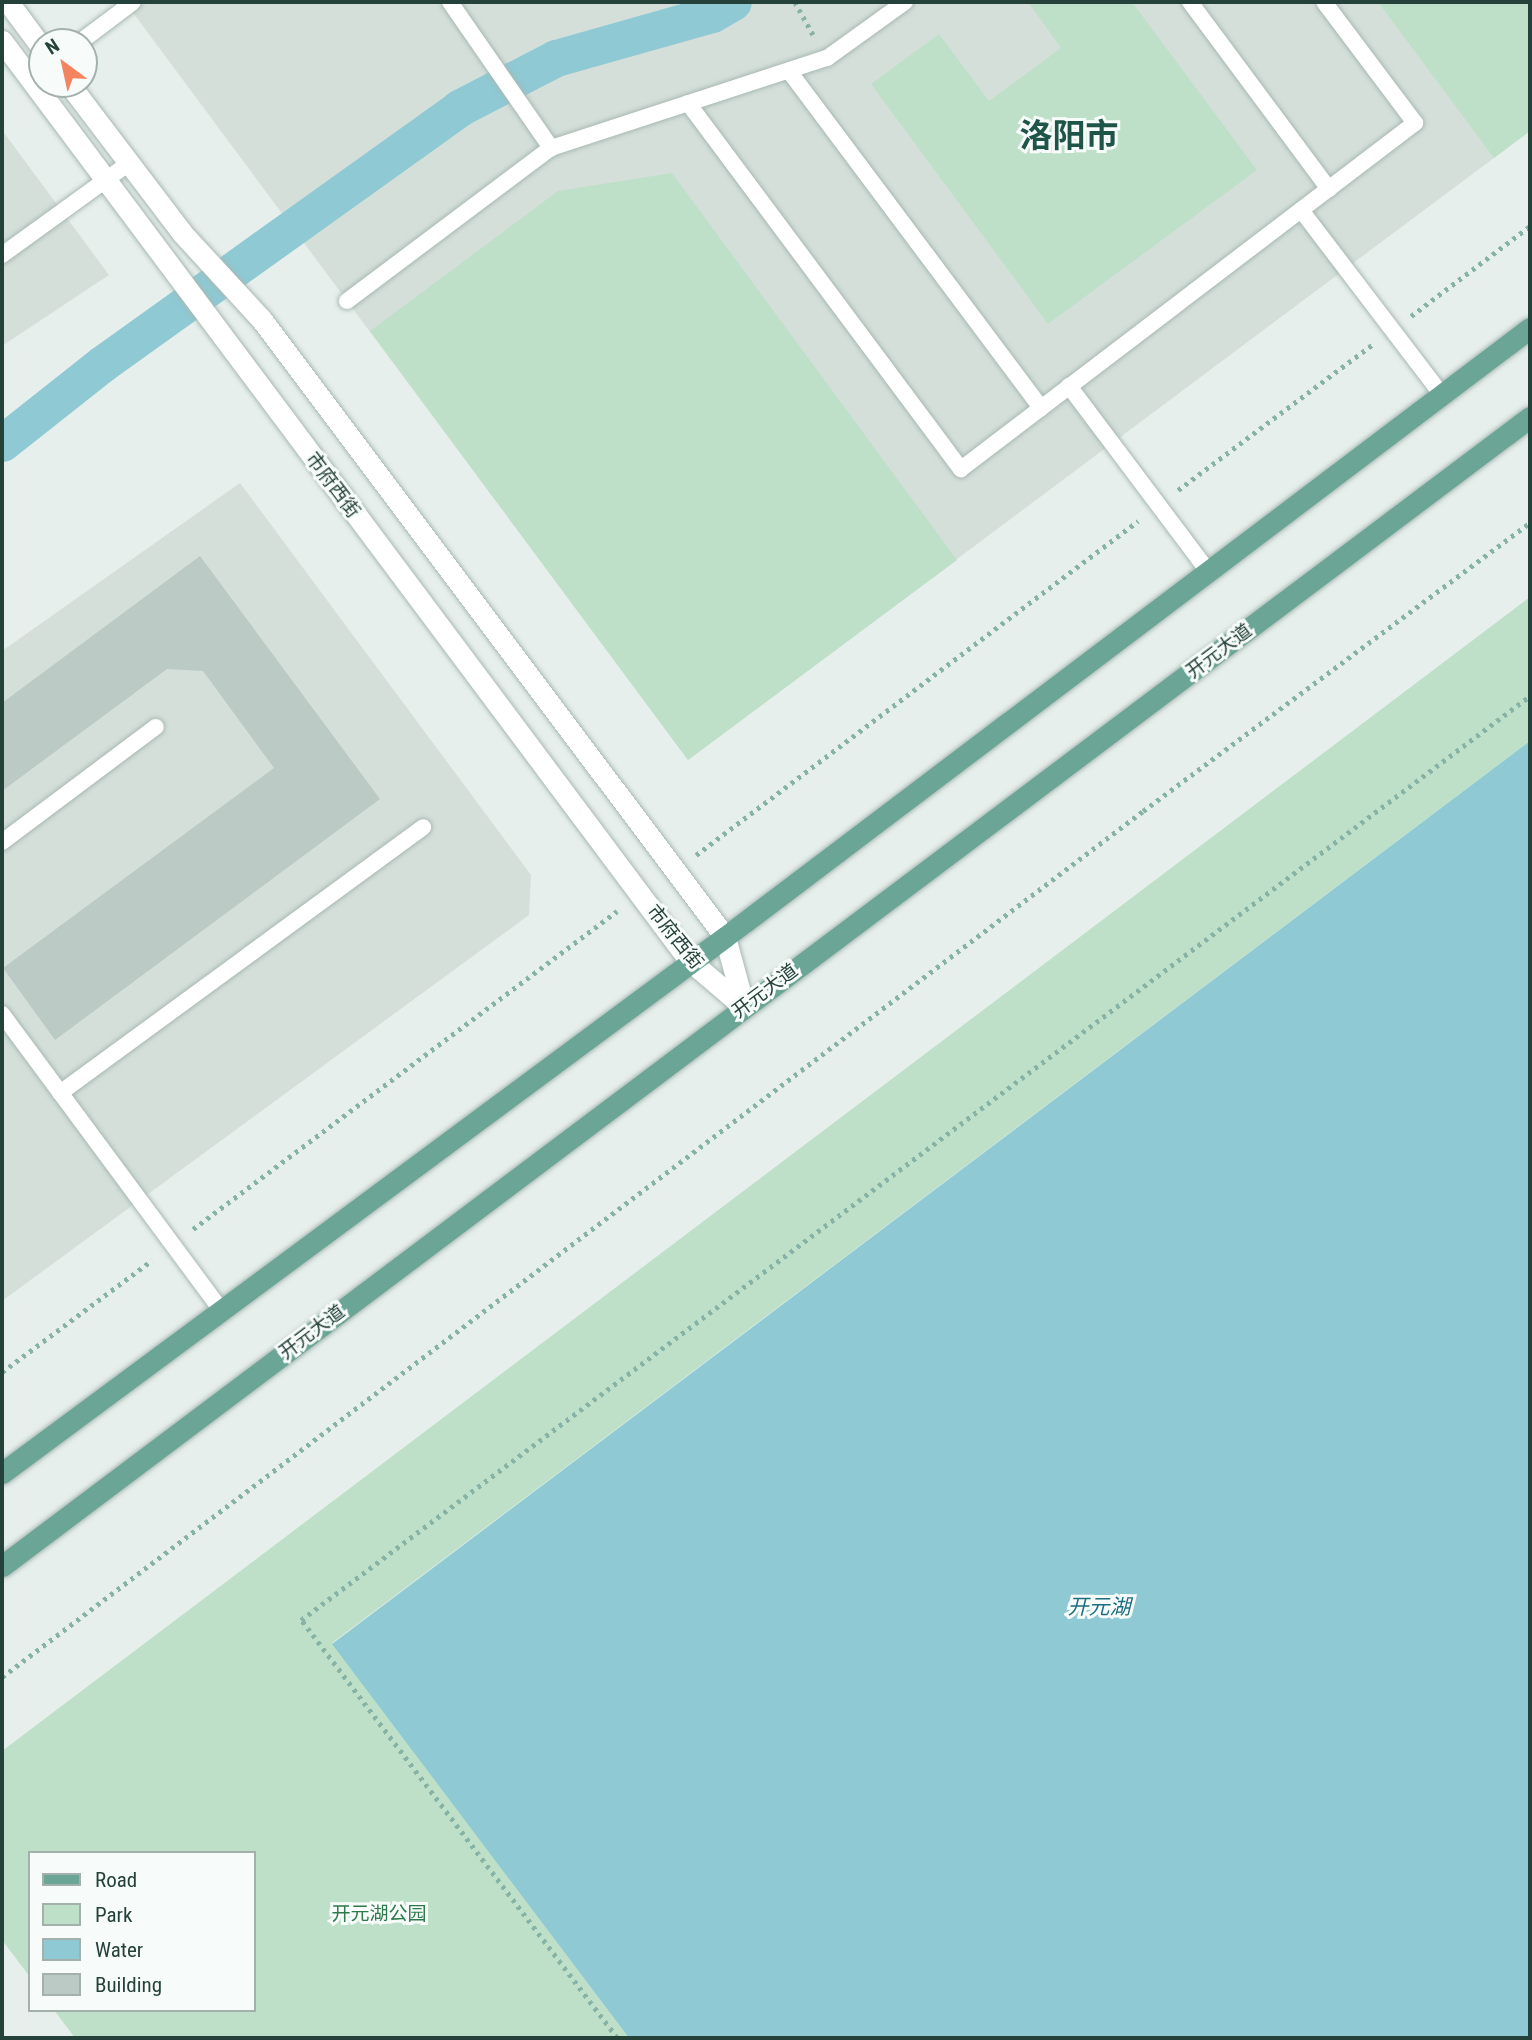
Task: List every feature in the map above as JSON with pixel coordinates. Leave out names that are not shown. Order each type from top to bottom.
[{"type":"main road","points":[[2,1473],[689,960],[724,937],[1530,328]]},
{"type":"main road","name":"开元大道","points":[[2,1566],[1530,417]]},
{"type":"street","points":[[8,2],[28,29]]},
{"type":"street","name":"市府西街","points":[[2,41],[689,960],[744,1007]]},
{"type":"street","name":"市府西街","points":[[80,98],[182,233],[262,320],[676,870],[724,937],[744,1007]]},
{"type":"lane","points":[[98,28],[133,2]]},
{"type":"lane","points":[[347,301],[550,146],[827,58],[905,2]]},
{"type":"lane","points":[[1190,2],[1329,189]]},
{"type":"lane","points":[[688,103],[961,469],[1415,123],[1324,2]]},
{"type":"lane","points":[[457,3],[463,21],[550,146]]},
{"type":"lane","points":[[789,71],[1041,408]]},
{"type":"lane","points":[[2,255],[129,163]]},
{"type":"lane","points":[[1301,210],[1441,394]]},
{"type":"lane","points":[[1069,386],[1208,571]]},
{"type":"lane","points":[[2,842],[156,727]]},
{"type":"lane","points":[[60,1093],[423,827]]},
{"type":"lane","points":[[2,1014],[221,1310]]},
{"type":"path","points":[[795,2],[817,41]]},
{"type":"path","points":[[676,870],[1530,226]]},
{"type":"path","points":[[2,1677],[1143,811],[1530,523]]},
{"type":"path","points":[[617,2038],[301,1620],[1530,696]]},
{"type":"path","points":[[2,1373],[641,893]]},
{"type":"shaded area","points":[[125,2],[1530,2],[1530,131],[688,760]]},
{"type":"shaded area","points":[[2,130],[109,275],[2,346]]},
{"type":"shaded area","points":[[240,483],[531,875],[529,915],[2,1301],[2,651]]},
{"type":"green space","points":[[1028,2],[1132,2],[1257,170],[1048,324],[871,84],[939,34],[989,101],[1061,48]]},
{"type":"green space","points":[[1378,2],[1530,2],[1530,131],[1494,158]]},
{"type":"green space","points":[[672,173],[957,560],[688,760],[370,331],[558,191]]},
{"type":"green space","name":"开元湖公园","points":[[1530,597],[1530,741],[332,1643],[629,2038],[75,2038],[56,2012],[256,2012],[256,1851],[28,1851],[28,1974],[2,1940],[2,1751]]},
{"type":"water","name":"开元湖","points":[[1530,741],[1530,2038],[629,2038],[332,1644]]},
{"type":"building","points":[[200,556],[380,799],[55,1040],[3,968],[274,768],[203,671],[167,669],[2,791],[2,703]]},
{"type":"waterway","points":[[2,443],[102,364],[459,108],[556,58],[712,14],[733,2]]},
{"type":"district","name":"洛阳市","points":[[1069,136]]}]
